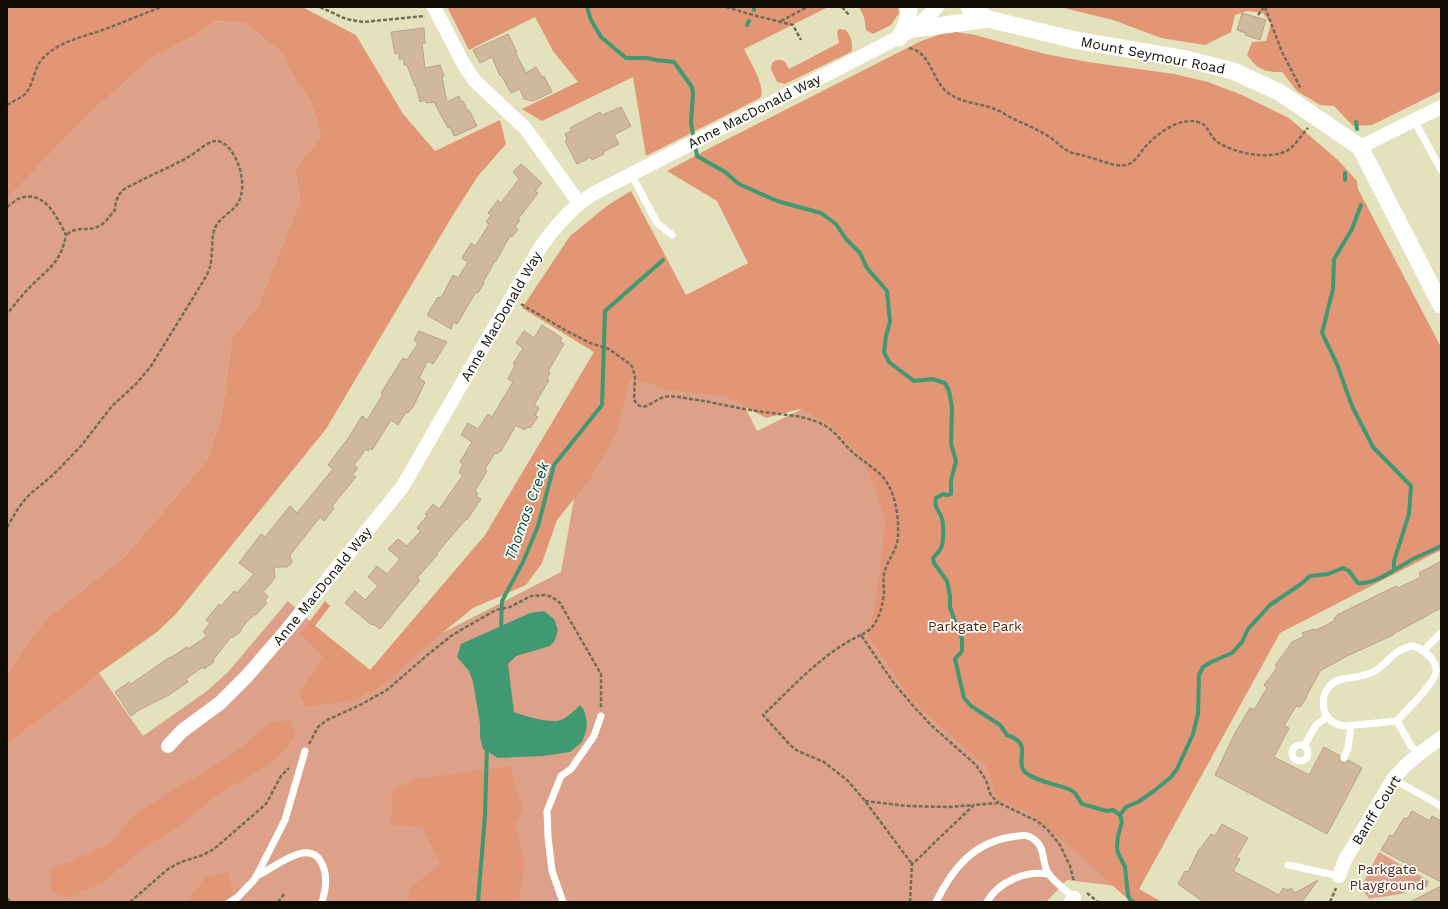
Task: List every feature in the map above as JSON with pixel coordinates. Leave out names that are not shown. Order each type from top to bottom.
[{"type":"street","points":[[903,43],[909,16],[908,7]]},
{"type":"street","name":"Anne MacDonald Way","points":[[168,746],[182,731],[220,703],[247,676],[286,631],[403,486],[541,246],[553,230],[579,204],[631,174],[707,135],[903,43],[937,7]]},
{"type":"street","name":"Mount Seymour Road","points":[[969,7],[988,19],[1075,40],[1186,59],[1233,71],[1279,92],[1360,148],[1441,305]]},
{"type":"street","points":[[436,11],[464,64],[475,81],[526,129],[579,204]]},
{"type":"street","points":[[915,29],[988,19]]},
{"type":"street","points":[[1360,148],[1441,107]]},
{"type":"street","name":"Banff Court","points":[[1339,876],[1345,860],[1393,779],[1419,754],[1441,738]]},
{"type":"lane","points":[[1414,120],[1441,170]]},
{"type":"lane","points":[[631,174],[657,223],[672,235]]},
{"type":"lane","points":[[1424,650],[1441,634]]},
{"type":"lane","points":[[1412,646],[1424,650],[1430,656],[1438,671],[1428,686],[1397,721],[1338,726],[1327,717],[1324,709],[1323,696],[1326,690],[1332,685],[1341,679],[1359,678],[1372,673],[1382,667],[1398,650],[1412,646]]},
{"type":"lane","points":[[563,902],[552,871],[547,811],[561,776],[570,769],[594,736],[601,716]]},
{"type":"lane","points":[[1304,746],[1316,725],[1327,717]]},
{"type":"lane","points":[[1397,721],[1411,746],[1419,754]]},
{"type":"lane","points":[[1344,758],[1348,748],[1351,726]]},
{"type":"lane","points":[[230,902],[238,897],[256,876],[285,820],[305,751]]},
{"type":"lane","points":[[1393,779],[1441,806]]},
{"type":"lane","points":[[936,902],[949,878],[961,862],[975,851],[1001,838],[1023,835],[1028,835],[1033,838],[1042,849],[1048,874],[1073,900]]},
{"type":"lane","points":[[256,876],[264,873],[289,857],[306,852],[312,854],[318,857],[325,872],[326,879],[322,902]]},
{"type":"lane","points":[[1288,865],[1339,876]]},
{"type":"lane","points":[[986,902],[997,889],[1018,878],[1027,874],[1039,872],[1048,874]]},
{"type":"path","points":[[7,105],[24,95],[30,86],[37,67],[43,58],[56,48],[79,37],[112,27],[138,15],[162,7]]},
{"type":"path","points":[[320,7],[346,19],[362,22],[436,11]]},
{"type":"path","points":[[726,7],[753,16],[793,25],[801,40]]},
{"type":"path","points":[[780,21],[807,7]]},
{"type":"path","points":[[842,7],[849,15]]},
{"type":"path","points":[[1258,15],[1264,7]]},
{"type":"path","points":[[1264,7],[1282,52],[1303,92]]},
{"type":"path","points":[[903,43],[914,49],[925,58],[940,85],[947,92],[959,99],[995,109],[1033,127],[1068,152],[1124,166],[1129,165],[1134,161],[1146,146],[1173,125],[1186,122],[1197,122],[1203,124],[1219,143],[1253,155],[1268,156],[1279,154],[1288,150],[1295,144],[1316,118]]},
{"type":"path","points":[[7,314],[31,286],[48,271],[58,258],[66,236],[72,230],[100,226],[115,210],[115,204],[122,191],[182,161],[214,141],[219,140],[230,149],[237,161],[240,171],[242,193],[235,208],[220,220],[214,229],[210,267],[204,280],[151,366],[136,384],[112,406],[81,446],[54,474],[29,494],[19,506],[7,527]]},
{"type":"path","points":[[7,206],[19,198],[31,196],[41,200],[49,206],[66,236]]},
{"type":"path","points":[[511,300],[584,340],[609,349],[631,365],[635,375],[633,393],[634,401],[643,407],[662,397],[673,396],[713,402],[758,412],[802,417],[813,420],[835,433],[856,455],[874,468],[883,477],[894,497],[898,540],[895,550],[888,561],[885,570],[883,600],[879,614],[873,626],[861,635],[841,645],[819,663],[763,715],[790,745],[798,751],[824,762],[848,782],[865,801],[912,864]]},
{"type":"path","points":[[130,902],[168,869],[181,862],[214,849],[259,812],[266,804],[281,776],[305,751],[318,727],[327,720],[360,706],[387,690],[451,636],[496,610],[510,607],[531,596],[546,595],[552,597],[560,603],[601,674],[601,716]]},
{"type":"path","points":[[861,635],[893,682],[915,708],[932,726],[976,764],[986,780],[991,796],[999,803]]},
{"type":"path","points":[[865,801],[908,806],[950,807],[974,805]]},
{"type":"path","points":[[278,902],[284,894]]},
{"type":"path","points":[[7,898],[10,902]]},
{"type":"green space","points":[[7,7],[302,7],[356,35],[403,114],[435,151],[500,120],[506,144],[478,176],[453,215],[326,429],[176,614],[157,632],[99,673],[79,691],[7,744],[7,676],[21,651],[46,619],[126,555],[207,460],[222,413],[232,337],[258,306],[300,201],[295,168],[321,136],[310,101],[295,80],[282,53],[245,23],[217,21],[192,37],[152,58],[87,116],[16,190],[7,197]]},
{"type":"green space","points":[[447,7],[828,7],[744,49],[753,66],[761,87],[762,93],[760,98],[646,156],[633,77],[542,121],[522,109],[578,82],[553,51],[535,17],[469,50]]},
{"type":"green space","points":[[859,7],[898,7],[899,13],[891,25],[873,34],[866,30],[864,17]]},
{"type":"green space","points":[[1060,7],[1441,7],[1441,91],[1372,125],[1353,126],[1334,106],[1320,105],[1297,91],[1282,72],[1266,71],[1258,67],[1247,55],[1252,42],[1266,41],[1271,24],[1263,13],[1247,11],[1235,15],[1231,32],[1205,45],[1161,38],[1113,20]]},
{"type":"green space","points":[[217,21],[245,23],[282,53],[295,80],[310,101],[321,136],[295,168],[300,201],[258,306],[232,337],[222,413],[207,460],[126,555],[46,619],[21,651],[7,676],[7,197],[16,190],[87,116],[152,58],[192,37]]},
{"type":"green space","points":[[839,29],[846,30],[849,35],[852,41],[851,52],[785,84],[777,82],[771,69],[772,63],[776,60],[782,60],[789,69],[839,43],[837,32]]},
{"type":"green space","points":[[950,31],[975,35],[1045,54],[1088,62],[1174,74],[1208,82],[1242,95],[1289,118],[1339,161],[1357,181],[1358,189],[1441,347],[1441,550],[1280,633],[1139,889],[1162,902],[1131,902],[1069,846],[1024,810],[999,801],[986,766],[913,702],[869,637],[876,599],[886,519],[864,461],[831,425],[800,409],[766,418],[725,396],[670,390],[630,378],[616,434],[590,479],[557,520],[542,563],[526,585],[473,608],[424,648],[382,686],[354,700],[307,707],[299,694],[323,656],[300,634],[325,601],[330,606],[315,626],[370,670],[485,535],[594,352],[522,308],[570,236],[608,205],[631,191],[686,295],[748,263],[717,201],[667,171],[921,41]]},
{"type":"green space","name":"Parkgate Park","points":[[1181,225],[1268,608],[1139,889],[1067,880],[1046,902],[7,902],[7,744],[79,691],[99,673],[143,736],[207,691],[228,672],[288,601],[315,626],[370,670],[561,572],[593,392],[706,329],[757,431]]},
{"type":"green space","points":[[290,720],[296,735],[276,760],[220,793],[182,824],[142,849],[103,883],[66,897],[51,892],[50,868],[72,861],[112,842],[133,816],[164,795],[208,770],[244,746],[269,723]]},
{"type":"green space","points":[[510,766],[523,809],[515,825],[524,863],[519,902],[409,902],[409,889],[440,864],[422,827],[391,825],[393,790],[416,779]]},
{"type":"green space","name":"Parkgate Playground","points":[[1379,852],[1429,881],[1427,887],[1400,894],[1369,899],[1361,887]]},
{"type":"green space","points":[[228,872],[234,902],[187,902],[205,878]]},
{"type":"shaded area","points":[[544,611],[554,619],[558,630],[555,640],[550,646],[516,656],[508,664],[514,712],[539,719],[558,721],[574,711],[580,705],[584,710],[587,722],[586,731],[582,742],[570,752],[543,756],[498,758],[483,749],[473,682],[469,671],[457,657],[461,644],[530,613]]},
{"type":"building","points":[[1242,13],[1266,20],[1260,40],[1245,35],[1246,33],[1237,30]]},
{"type":"building","points":[[424,28],[425,43],[422,43],[425,68],[440,65],[444,76],[442,77],[447,102],[459,96],[468,111],[469,110],[477,126],[454,136],[434,102],[426,103],[425,100],[420,102],[416,86],[407,65],[404,65],[404,59],[399,59],[399,53],[395,54],[391,32]]},
{"type":"building","points":[[508,34],[526,73],[536,67],[542,77],[544,76],[552,92],[533,101],[524,99],[520,89],[511,93],[501,75],[500,76],[492,57],[480,63],[473,50]]},
{"type":"building","points":[[621,107],[631,126],[614,135],[619,144],[603,152],[604,154],[592,160],[591,157],[577,164],[565,141],[567,139],[565,134],[571,131],[570,128],[600,112],[602,115]]},
{"type":"building","points":[[521,164],[542,183],[535,191],[538,193],[518,219],[520,220],[515,227],[518,229],[512,237],[510,236],[478,293],[476,292],[457,324],[453,322],[451,329],[427,315],[438,297],[441,298],[453,275],[458,278],[468,262],[462,258],[471,243],[475,246],[489,224],[486,222],[491,215],[488,213],[498,200],[501,203],[519,179],[513,172]]},
{"type":"building","points":[[542,325],[562,338],[560,341],[564,344],[548,371],[550,372],[547,379],[549,380],[534,405],[539,408],[535,415],[538,417],[530,428],[528,427],[524,430],[516,425],[501,451],[497,454],[495,453],[485,469],[487,471],[475,491],[478,493],[476,496],[481,499],[467,520],[466,519],[417,578],[420,580],[380,629],[373,624],[372,625],[345,603],[355,591],[365,600],[378,586],[368,577],[377,566],[387,574],[400,559],[388,549],[398,539],[407,546],[421,531],[417,528],[427,516],[425,514],[433,504],[439,509],[463,475],[459,473],[463,464],[460,462],[472,442],[461,435],[468,423],[478,429],[488,414],[492,417],[513,382],[508,379],[515,365],[513,364],[523,348],[516,343],[524,331],[534,338]]},
{"type":"building","points":[[419,331],[447,342],[433,364],[428,361],[419,378],[425,382],[413,407],[408,413],[406,412],[398,425],[391,420],[372,450],[370,448],[368,451],[366,449],[354,465],[358,468],[352,475],[356,477],[332,506],[334,508],[324,521],[320,517],[290,555],[292,563],[287,567],[274,567],[275,578],[263,592],[268,596],[265,601],[267,603],[244,625],[239,633],[232,638],[231,637],[213,660],[214,662],[204,669],[203,667],[186,679],[188,682],[169,695],[139,710],[131,716],[115,692],[129,682],[131,684],[170,657],[187,647],[188,649],[207,636],[203,632],[210,623],[206,620],[219,604],[221,606],[234,591],[237,593],[254,574],[239,563],[261,534],[265,537],[290,506],[297,513],[333,469],[328,465],[349,437],[362,416],[367,420],[383,394],[381,393],[403,358],[407,360],[418,343],[414,340]]},
{"type":"building","points":[[1441,561],[1441,608],[1393,635],[1347,656],[1320,671],[1307,697],[1300,707],[1296,706],[1284,726],[1289,728],[1274,757],[1309,775],[1324,747],[1340,756],[1339,759],[1342,762],[1345,763],[1348,760],[1362,768],[1327,834],[1215,775],[1236,731],[1250,708],[1254,710],[1267,688],[1264,685],[1277,668],[1275,665],[1292,642],[1304,636],[1302,633],[1315,630],[1335,620],[1334,618],[1337,615],[1396,586],[1398,588],[1421,577],[1419,573]]},
{"type":"building","points":[[1412,811],[1430,821],[1432,816],[1441,821],[1441,882],[1381,850],[1390,835],[1393,836],[1404,818],[1407,819]]},
{"type":"building","points":[[1222,824],[1248,838],[1236,858],[1240,859],[1233,871],[1279,895],[1283,888],[1288,890],[1291,888],[1295,893],[1318,880],[1302,902],[1204,902],[1178,884],[1185,871],[1188,872],[1199,849],[1211,834],[1215,836]]},
{"type":"building","points":[[1441,886],[1441,902],[1410,902]]},
{"type":"waterway","points":[[587,7],[591,20],[601,37],[626,58],[647,58],[674,62],[692,87],[691,123],[697,156],[725,172],[739,184],[777,201],[821,213],[836,224],[846,239],[860,253],[867,268],[887,291],[890,322],[884,352],[889,362],[914,381],[932,379],[945,383],[949,391],[952,407],[951,444],[956,461],[951,481],[951,494],[943,494],[936,498],[936,506],[943,523],[943,537],[941,548],[933,558],[934,563],[947,581],[950,596],[950,607],[962,639],[962,651],[955,659],[964,698],[971,706],[1000,725],[1007,735],[1020,743],[1022,747],[1021,762],[1024,771],[1039,780],[1071,790],[1075,793],[1082,804],[1107,811],[1113,810],[1120,815],[1122,822],[1117,847],[1118,853],[1125,867],[1128,895],[1130,900],[1134,902]]},
{"type":"waterway","points":[[747,25],[749,21]]},
{"type":"waterway","points":[[1356,122],[1357,129]]},
{"type":"waterway","points":[[1345,173],[1345,180]]},
{"type":"waterway","points":[[1361,205],[1352,229],[1334,259],[1333,289],[1322,333],[1337,364],[1352,406],[1373,447],[1411,486],[1409,514],[1394,561],[1394,569]]},
{"type":"waterway","name":"Thomas Creek","points":[[501,630],[502,601],[523,562],[538,526],[554,465],[602,405],[605,311],[663,260]]},
{"type":"waterway","points":[[1120,815],[1126,807],[1138,802],[1154,791],[1171,777],[1177,769],[1193,734],[1198,714],[1199,675],[1203,667],[1232,653],[1242,642],[1248,629],[1270,605],[1310,576],[1328,574],[1343,568],[1349,571],[1358,583],[1365,583],[1380,578],[1415,558],[1441,546]]},
{"type":"waterway","name":"Thomas Creek","points":[[478,902],[485,815],[487,746]]}]
